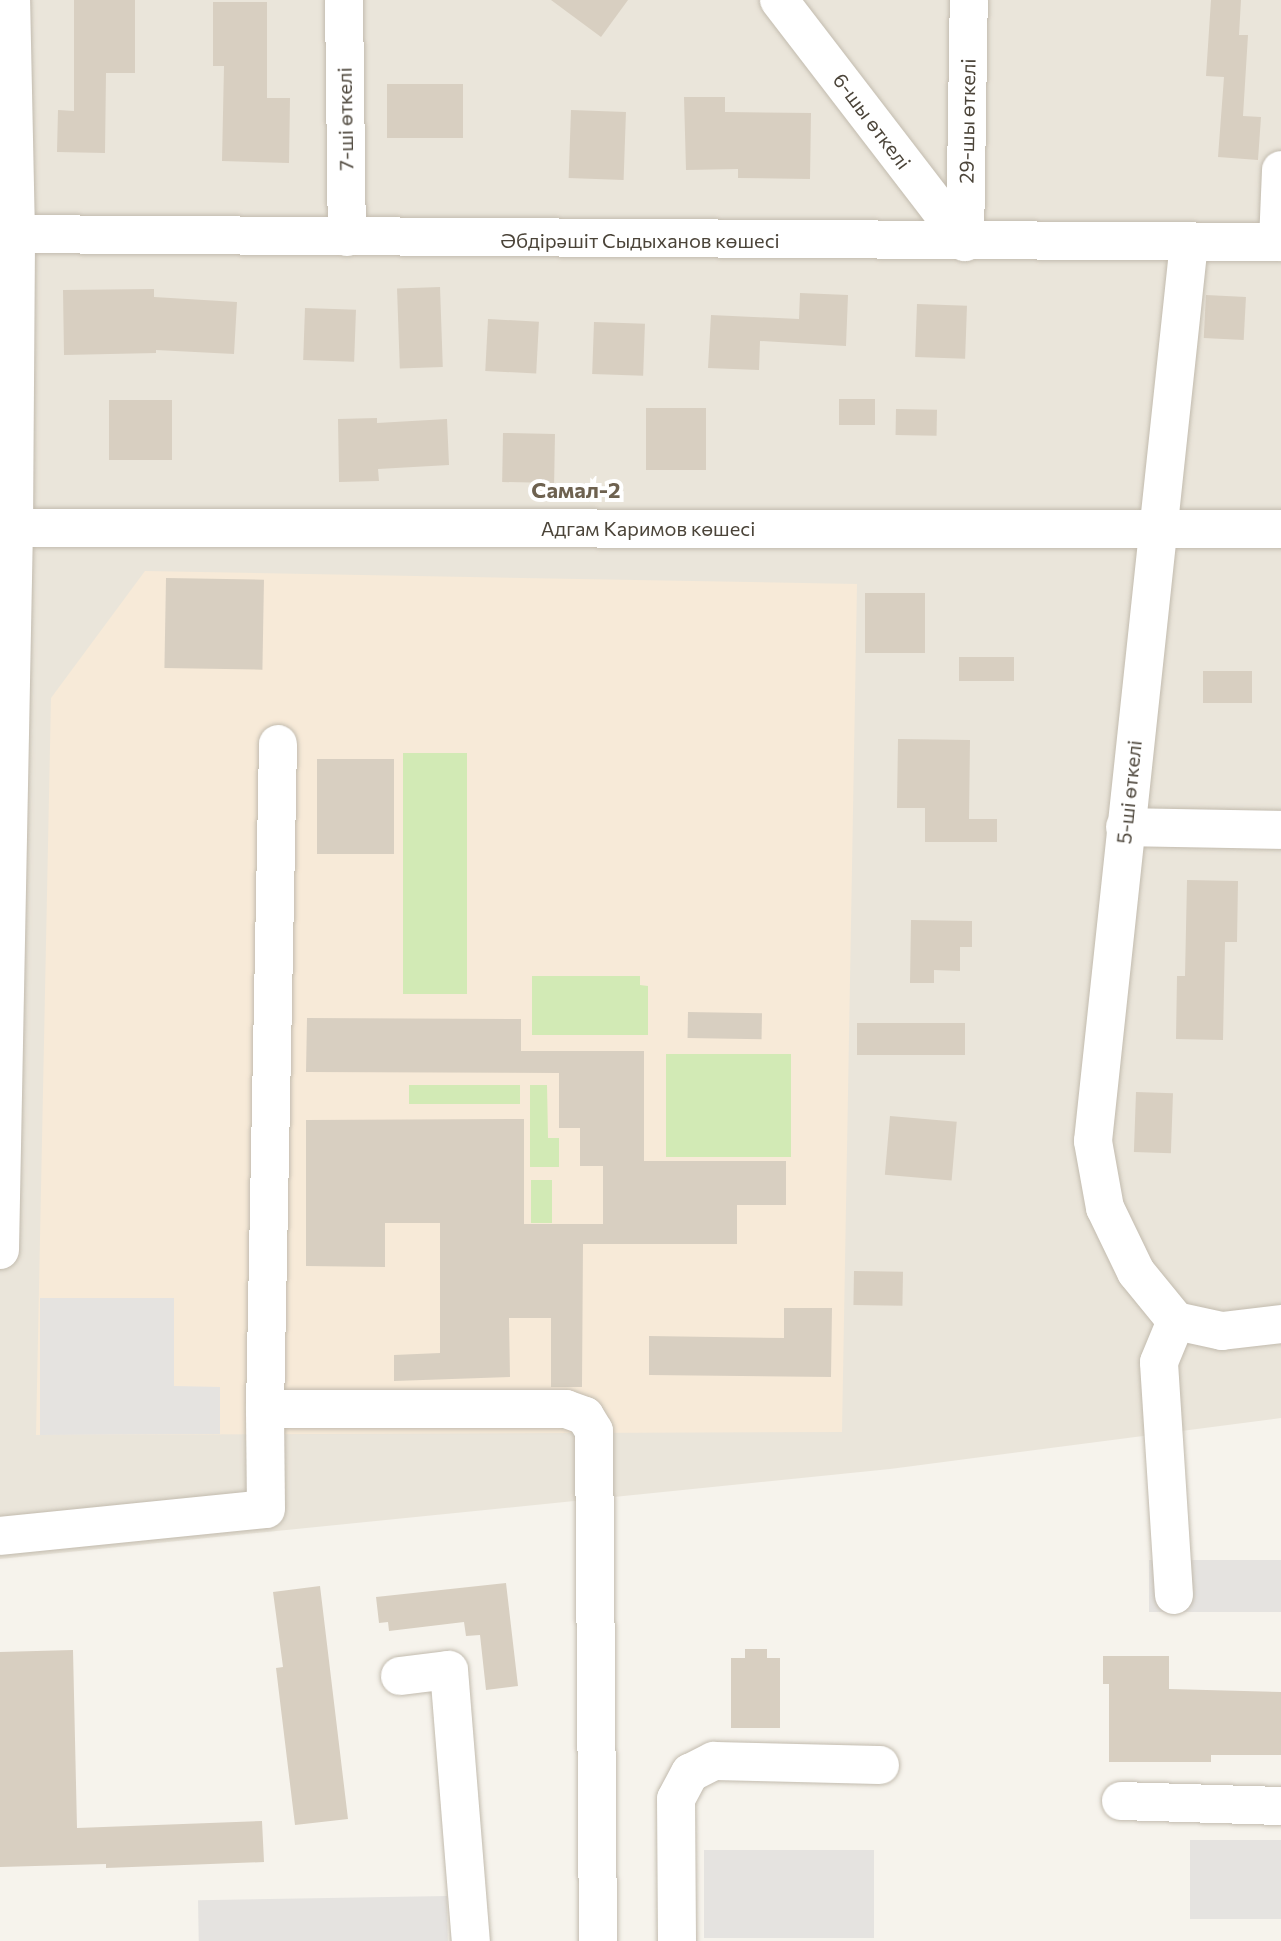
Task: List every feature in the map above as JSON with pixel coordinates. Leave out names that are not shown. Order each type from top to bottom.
[{"type":"street","points":[[0,1250],[9,553],[11,0]]},
{"type":"street","name":"7-ші өткелі","points":[[344,0],[347,237]]},
{"type":"street","name":"6-шы өткелі","points":[[779,0],[965,242]]},
{"type":"street","name":"29-шы өткелі","points":[[965,242],[969,0]]},
{"type":"street","points":[[1280,242],[1281,170]]},
{"type":"street","name":"Әбдірәшіт Сыдыханов көшесі","points":[[8,234],[1280,242]]},
{"type":"street","name":"5-ші өткелі","points":[[1176,1321],[1136,1272],[1105,1208],[1093,1141],[1156,528],[1189,242]]},
{"type":"street","name":"Адгам Каримов көшесі","points":[[9,553],[1156,528],[1281,529]]},
{"type":"street","points":[[0,1536],[266,1509],[265,1409],[278,744]]},
{"type":"street","points":[[1125,827],[1281,830]]},
{"type":"street","points":[[1174,1595],[1159,1362],[1176,1321],[1222,1331],[1281,1324]]},
{"type":"street","points":[[265,1409],[566,1409],[585,1416],[594,1431],[598,1941]]},
{"type":"street","points":[[400,1676],[449,1670],[471,1941]]},
{"type":"street","points":[[677,1941],[676,1799],[690,1773],[714,1761],[880,1765]]},
{"type":"street","points":[[1121,1801],[1281,1806]]},
{"type":"shaded area","points":[[0,0],[1281,0],[1281,1418],[890,1469],[0,1559]]},
{"type":"shaded area","points":[[145,571],[857,584],[842,1432],[36,1435],[51,698]]},
{"type":"shaded area","points":[[40,1298],[174,1298],[174,1386],[220,1387],[220,1434],[40,1435]]},
{"type":"shaded area","points":[[1149,1560],[1281,1560],[1281,1612],[1149,1612]]},
{"type":"shaded area","points":[[1190,1840],[1281,1840],[1281,1919],[1190,1919]]},
{"type":"shaded area","points":[[704,1850],[874,1850],[874,1938],[704,1938]]},
{"type":"shaded area","points":[[447,1896],[448,1941],[199,1941],[198,1900]]},
{"type":"green space","points":[[403,753],[467,753],[467,994],[403,994]]},
{"type":"green space","points":[[532,976],[640,976],[640,985],[648,986],[648,1035],[532,1035]]},
{"type":"green space","points":[[666,1054],[791,1054],[791,1157],[666,1157]]},
{"type":"green space","points":[[409,1085],[520,1085],[520,1104],[409,1104]]},
{"type":"green space","points":[[530,1085],[547,1085],[548,1138],[559,1138],[559,1167],[530,1167]]},
{"type":"green space","points":[[531,1180],[552,1180],[552,1223],[531,1223]]},
{"type":"building","points":[[74,0],[135,0],[135,73],[106,73],[105,153],[57,152],[58,110],[74,111]]},
{"type":"building","points":[[551,0],[628,0],[601,37]]},
{"type":"building","points":[[1211,0],[1241,0],[1239,35],[1248,35],[1243,116],[1261,117],[1258,160],[1218,157],[1224,77],[1206,76]]},
{"type":"building","points":[[213,2],[267,2],[267,98],[290,98],[289,163],[222,161],[224,66],[213,66]]},
{"type":"building","points":[[387,84],[463,84],[463,138],[387,138]]},
{"type":"building","points":[[684,97],[725,97],[725,112],[811,113],[810,179],[738,178],[738,169],[686,170]]},
{"type":"building","points":[[571,110],[626,112],[624,180],[569,178]]},
{"type":"building","points":[[440,287],[443,367],[400,368],[397,289]]},
{"type":"building","points":[[154,289],[154,297],[237,302],[234,354],[156,350],[156,353],[64,355],[63,290]]},
{"type":"building","points":[[800,293],[848,295],[846,346],[760,341],[759,370],[708,368],[711,315],[799,319]]},
{"type":"building","points":[[1206,295],[1246,297],[1244,340],[1204,338]]},
{"type":"building","points":[[917,304],[967,306],[965,359],[915,357]]},
{"type":"building","points":[[305,308],[356,310],[354,362],[303,360]]},
{"type":"building","points":[[488,319],[539,322],[536,374],[485,371]]},
{"type":"building","points":[[594,322],[645,324],[643,376],[592,374]]},
{"type":"building","points":[[839,399],[875,399],[875,425],[839,425]]},
{"type":"building","points":[[109,400],[172,400],[172,460],[109,460]]},
{"type":"building","points":[[646,408],[706,408],[706,470],[646,470]]},
{"type":"building","points":[[896,409],[937,410],[937,436],[896,435]]},
{"type":"building","points":[[377,418],[377,423],[447,419],[449,465],[378,469],[379,481],[339,482],[338,419]]},
{"type":"building","points":[[503,433],[555,434],[554,483],[502,482]]},
{"type":"building","points":[[166,578],[264,580],[262,670],[164,668]]},
{"type":"building","points":[[865,593],[925,593],[925,653],[865,653]]},
{"type":"building","points":[[959,657],[1014,657],[1014,681],[959,681]]},
{"type":"building","points":[[1203,671],[1252,671],[1252,703],[1203,703]]},
{"type":"building","points":[[898,739],[970,740],[969,819],[997,819],[997,842],[925,842],[925,808],[897,808]]},
{"type":"building","points":[[317,759],[394,759],[394,854],[317,854]]},
{"type":"building","points":[[1187,880],[1238,881],[1237,942],[1225,942],[1223,1040],[1176,1039],[1177,976],[1185,976]]},
{"type":"building","points":[[911,920],[972,921],[972,947],[960,947],[960,971],[934,970],[934,983],[910,983]]},
{"type":"building","points":[[688,1012],[762,1013],[762,1039],[688,1038]]},
{"type":"building","points":[[307,1018],[521,1019],[521,1051],[644,1051],[644,1161],[786,1161],[786,1205],[737,1205],[737,1244],[583,1244],[582,1387],[551,1387],[551,1318],[509,1318],[510,1377],[394,1381],[394,1355],[440,1353],[440,1223],[385,1223],[385,1267],[306,1266],[306,1120],[524,1119],[524,1224],[603,1224],[603,1166],[580,1166],[580,1128],[559,1128],[559,1073],[306,1072]]},
{"type":"building","points":[[857,1023],[965,1023],[965,1055],[857,1055]]},
{"type":"building","points":[[1136,1092],[1173,1093],[1171,1153],[1134,1152]]},
{"type":"building","points":[[890,1116],[957,1122],[952,1181],[885,1175]]},
{"type":"building","points":[[854,1271],[903,1272],[902,1306],[853,1305]]},
{"type":"building","points":[[784,1308],[832,1308],[831,1377],[649,1375],[649,1336],[784,1338]]},
{"type":"building","points":[[506,1583],[518,1686],[486,1690],[480,1635],[466,1636],[464,1622],[389,1631],[388,1622],[379,1623],[376,1597]]},
{"type":"building","points":[[320,1586],[348,1819],[295,1825],[276,1668],[283,1667],[273,1592]]},
{"type":"building","points":[[745,1649],[767,1649],[767,1658],[780,1658],[780,1728],[731,1728],[731,1658],[745,1658]]},
{"type":"building","points":[[73,1650],[77,1828],[262,1821],[264,1862],[106,1868],[106,1864],[0,1867],[0,1652]]},
{"type":"building","points":[[1103,1656],[1169,1656],[1169,1689],[1281,1692],[1281,1755],[1211,1755],[1211,1762],[1109,1762],[1109,1684],[1103,1684]]},
{"type":"district","name":"Самал-2","points":[[576,490]]}]
